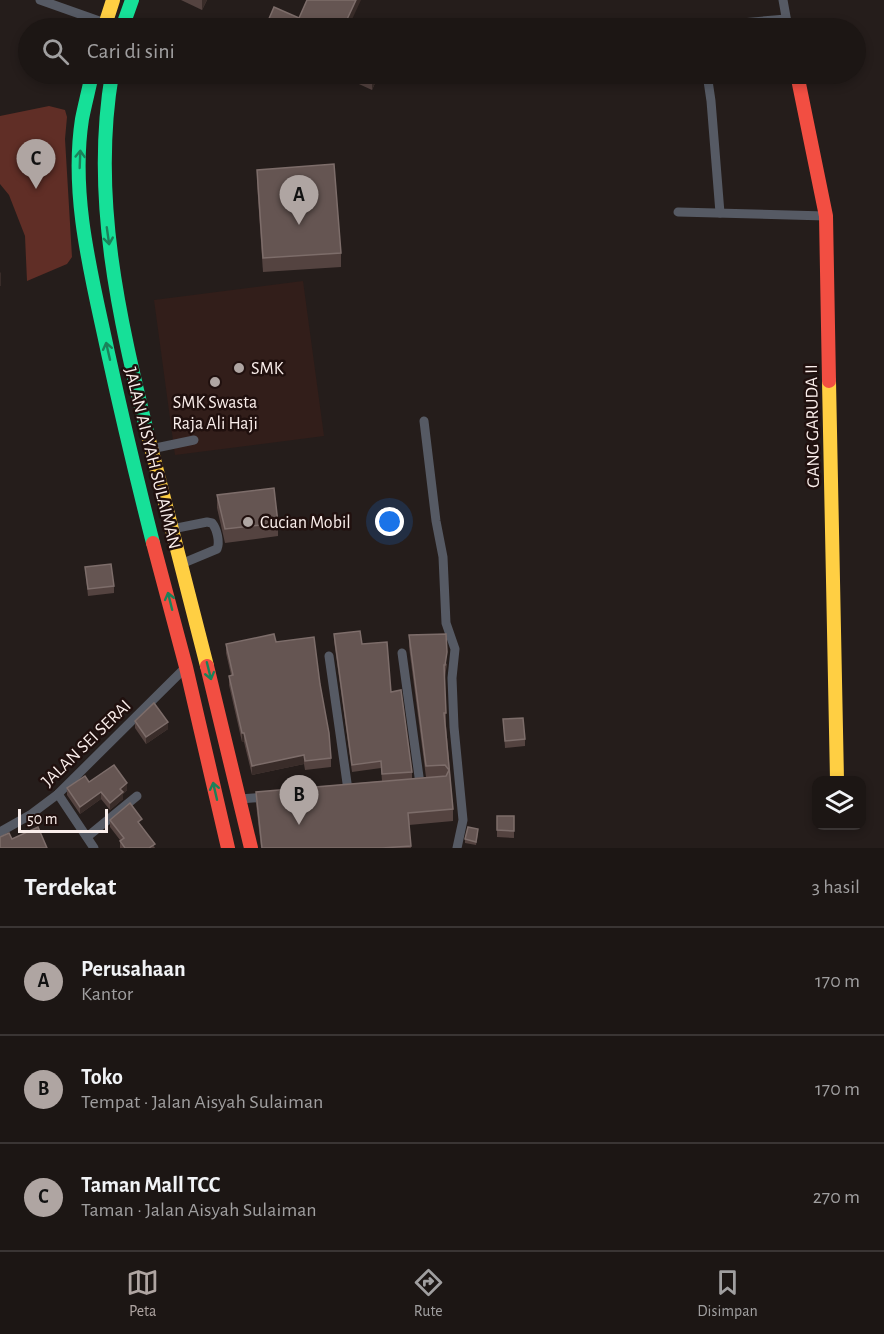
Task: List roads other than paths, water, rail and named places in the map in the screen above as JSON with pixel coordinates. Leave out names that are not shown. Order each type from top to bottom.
[{"type":"main road","points":[[107,18],[113,0]]},
{"type":"main road","points":[[126,18],[132,0]]},
{"type":"main road","name":"JALAN AISYAH SULAIMAN","points":[[90,84],[82,120],[79,173],[80,203],[89,264],[131,458],[186,667],[228,848]]},
{"type":"main road","name":"JALAN AISYAH SULAIMAN","points":[[110,84],[104,114],[102,143],[104,199],[112,267],[135,387],[251,848]]},
{"type":"main road","name":"GANG GARUDA II","points":[[799,84],[826,216],[837,776]]},
{"type":"main road","points":[[117,392],[135,387]]},
{"type":"street","points":[[40,0],[85,18]]},
{"type":"street","points":[[783,0],[786,18]]},
{"type":"street","points":[[708,84],[720,213]]},
{"type":"street","points":[[678,212],[826,216]]},
{"type":"street","points":[[424,422],[436,521],[443,557],[446,623],[455,649],[452,678],[453,727],[463,820],[457,848]]},
{"type":"street","points":[[151,449],[194,441]]},
{"type":"street","points":[[172,529],[207,522],[214,526],[217,549],[181,564]]},
{"type":"street","points":[[402,652],[420,784]]},
{"type":"street","points":[[329,656],[348,790]]},
{"type":"street","name":"JALAN SEI SERAI","points":[[0,832],[30,815],[58,794],[186,667]]},
{"type":"street","points":[[410,785],[431,784]]},
{"type":"street","points":[[337,791],[358,790]]},
{"type":"street","points":[[58,794],[94,848]]},
{"type":"street","points":[[87,837],[137,796]]},
{"type":"street","points":[[240,799],[283,796]]},
{"type":"place","name":"Taman Mall TCC","points":[[36,189]]},
{"type":"place","name":"Perusahaan","points":[[299,225]]},
{"type":"place","name":"SMK","points":[[239,368]]},
{"type":"place","name":"SMK Swasta Raja Ali Haji","points":[[215,382]]},
{"type":"place","name":"Cucian Mobil","points":[[248,522]]},
{"type":"place","name":"Toko","points":[[299,825]]}]
